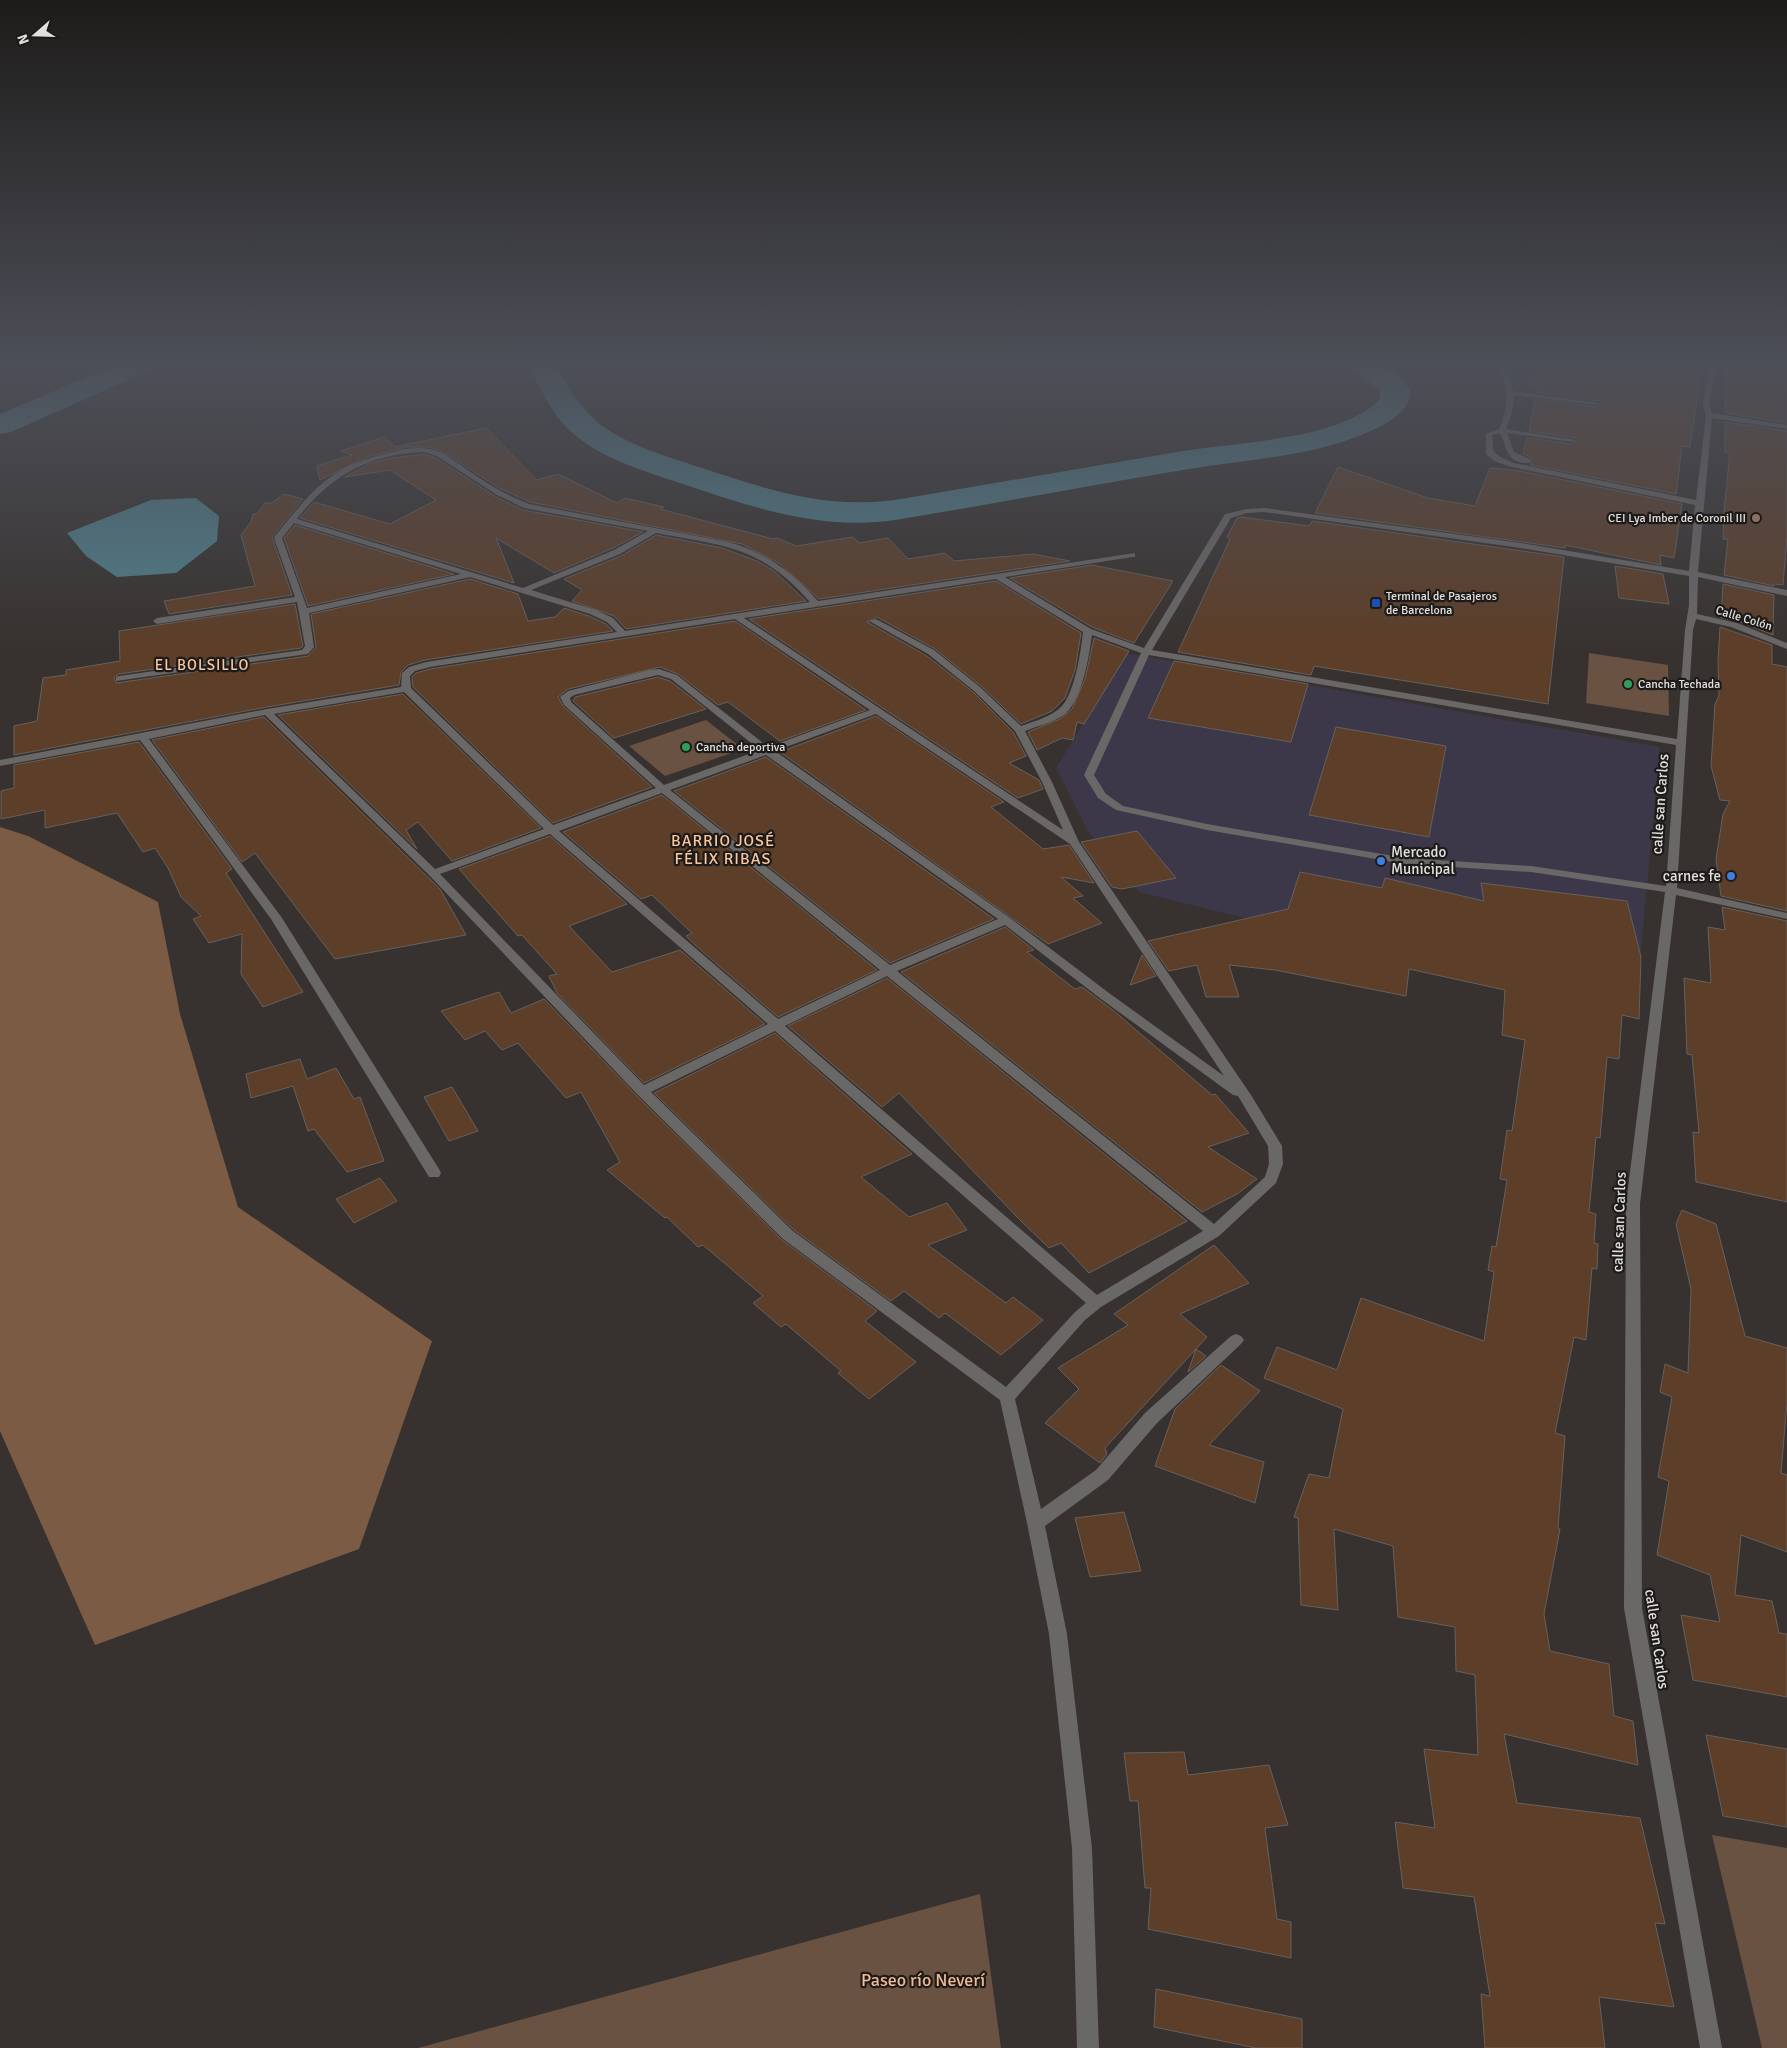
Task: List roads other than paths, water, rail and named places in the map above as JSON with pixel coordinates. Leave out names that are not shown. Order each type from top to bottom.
[{"type":"street","points":[[119,679],[305,652],[310,648],[301,599],[278,538],[314,494],[332,478],[358,464],[370,461]]},
{"type":"street","points":[[447,461],[510,501],[654,531],[728,544],[758,553],[794,578],[817,605]]},
{"type":"street","points":[[1501,461],[1512,465],[1699,499]]},
{"type":"street","points":[[1524,461],[1699,499]]},
{"type":"street","name":"calle san Carlos","points":[[1704,461],[1693,573],[1693,616],[1689,630],[1680,743],[1671,890],[1633,1204],[1633,1608],[1711,2048]]},
{"type":"street","points":[[1787,593],[1693,573],[1440,534],[1264,510],[1247,511],[1228,516],[1146,652],[1089,775],[1102,796],[1120,808],[1207,827],[1405,862],[1530,869],[1671,890],[1787,916]]},
{"type":"street","points":[[294,520],[593,612],[610,620],[624,635]]},
{"type":"street","points":[[522,591],[617,552],[654,531]]},
{"type":"street","points":[[1096,1303],[552,830],[406,689],[405,675],[412,670],[429,664],[737,618],[1132,555]]},
{"type":"street","points":[[304,611],[470,575]]},
{"type":"street","points":[[999,577],[1088,631],[1146,652],[1680,743]]},
{"type":"street","points":[[157,621],[301,599]]},
{"type":"street","name":"Calle Colón","points":[[1693,616],[1734,625],[1787,646]]},
{"type":"street","points":[[737,618],[1074,842]]},
{"type":"street","points":[[873,622],[931,652],[977,689],[1019,730],[1047,782],[1074,842],[1246,1098],[1275,1146],[1276,1164],[1271,1179],[1214,1232],[1096,1303],[1080,1316],[1007,1397]]},
{"type":"street","points":[[1019,730],[1050,718],[1065,709],[1080,674],[1088,631]]},
{"type":"street","points":[[1214,1232],[664,789],[567,703],[565,697],[571,693],[649,673],[666,674],[674,677],[766,750],[1006,920],[1104,996],[1246,1098]]},
{"type":"street","points":[[0,763],[267,712],[406,689]]},
{"type":"street","points":[[434,873],[876,711]]},
{"type":"street","points":[[267,712],[434,873],[642,1091],[788,1235],[1007,1397],[1036,1523],[1058,1634],[1082,1848],[1088,2048]]},
{"type":"street","points":[[143,737],[276,918],[434,1173]]},
{"type":"street","points":[[642,1091],[889,970],[1006,920]]},
{"type":"street","points":[[1036,1523],[1102,1475],[1151,1418],[1236,1340]]},
{"type":"water","points":[[196,498],[219,516],[217,541],[176,573],[117,577],[86,556],[67,533],[151,500]]},
{"type":"waterway","points":[[649,461],[765,500],[820,511],[853,514],[895,510],[1183,461]]},
{"type":"place","name":"CEI Lya Imber de Coronil III","points":[[1756,518]]},
{"type":"place","name":"Terminal de Pasajeros de Barcelona","points":[[1376,603]]},
{"type":"place","name":"Cancha Techada","points":[[1628,684]]},
{"type":"place","name":"Cancha deportiva","points":[[686,747]]},
{"type":"place","name":"Mercado Municipal","points":[[1381,861]]},
{"type":"place","name":"carnes fe","points":[[1731,876]]},
{"type":"district","name":"EL BOLSILLO","points":[[202,665]]},
{"type":"district","name":"BARRIO JOSÉ FÉLIX RIBAS","points":[[723,849]]},
{"type":"park label","name":"Paseo río Neverí","points":[[923,1980]]}]
